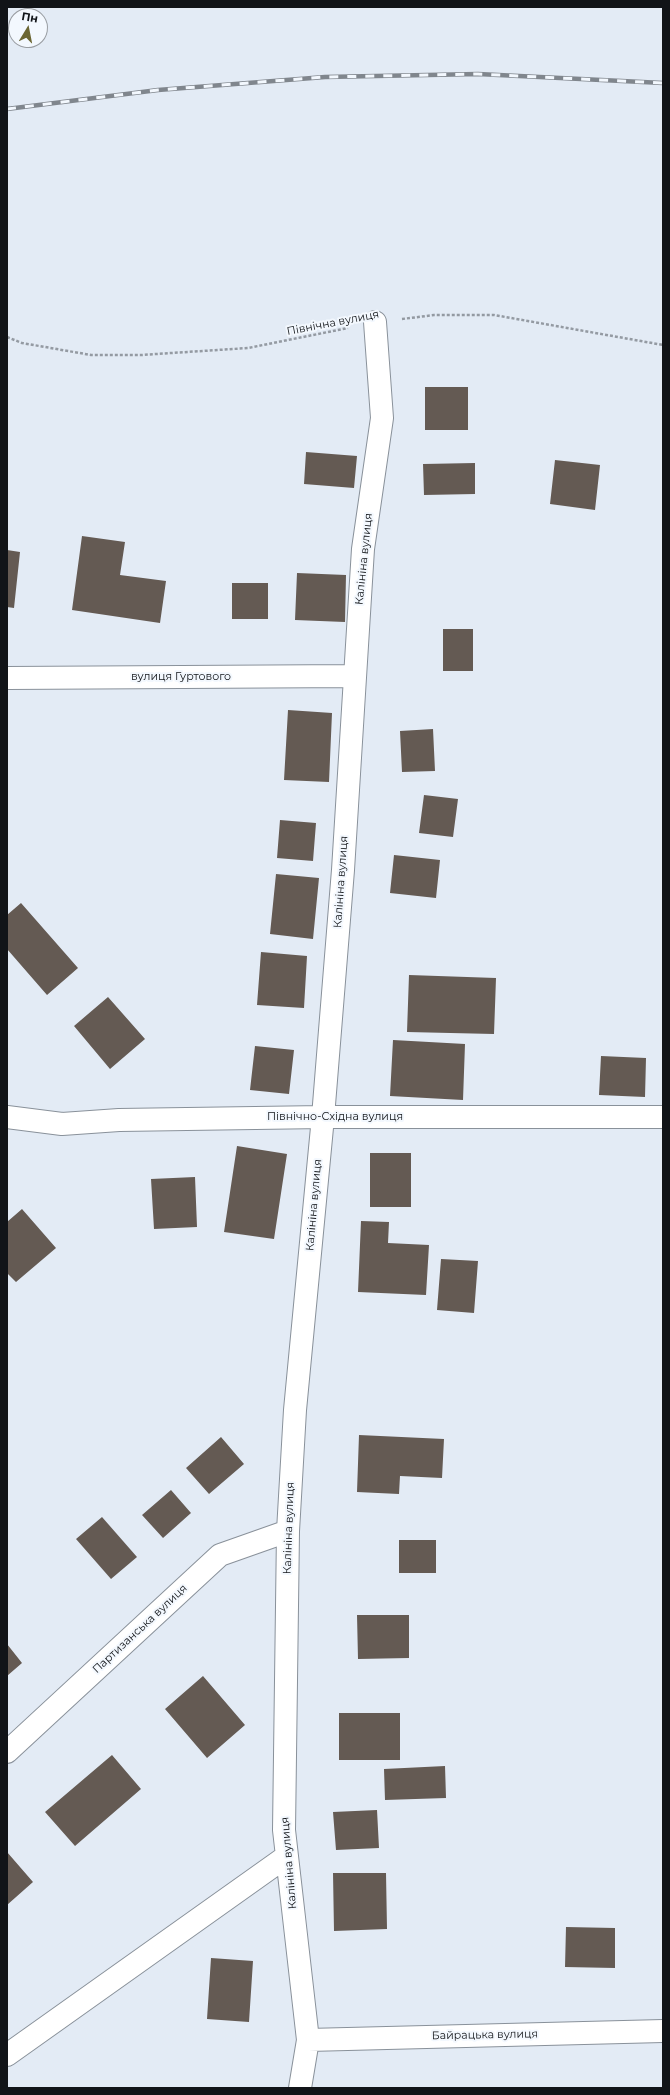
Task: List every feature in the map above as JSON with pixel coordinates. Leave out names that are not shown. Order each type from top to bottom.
[{"type":"street","name":"Калініна вулиця","points":[[300,2088],[308,2040],[284,1830],[288,1531],[295,1410],[323,1117],[343,870],[363,549],[382,418],[375,322]]},
{"type":"street","name":"вулиця Гуртового","points":[[7,678],[355,676]]},
{"type":"street","name":"Північно-Східна вулиця","points":[[7,1117],[62,1124],[120,1120],[323,1117],[663,1117]]},
{"type":"street","name":"Партизанська вулиця","points":[[7,1752],[220,1555],[288,1531]]},
{"type":"street","points":[[7,2055],[287,1856]]},
{"type":"street","name":"Байрацька вулиця","points":[[308,2040],[663,2031]]},
{"type":"path","name":"Північна вулиця","points":[[7,337],[22,343],[91,355],[141,354],[248,348],[375,322],[434,315],[494,315],[663,345]]},
{"type":"building","points":[[425,387],[468,387],[468,430],[425,430]]},
{"type":"building","points":[[306,452],[357,456],[354,488],[304,484]]},
{"type":"building","points":[[555,460],[600,465],[595,510],[550,504]]},
{"type":"building","points":[[475,463],[475,494],[424,495],[423,464]]},
{"type":"building","points":[[82,536],[125,542],[120,575],[166,581],[160,623],[72,610]]},
{"type":"building","points":[[7,550],[20,552],[14,608],[7,607]]},
{"type":"building","points":[[297,573],[346,575],[345,622],[295,620]]},
{"type":"building","points":[[232,583],[268,583],[268,619],[232,619]]},
{"type":"building","points":[[443,629],[473,629],[473,671],[443,671]]},
{"type":"building","points":[[288,710],[332,713],[329,782],[284,780]]},
{"type":"building","points":[[433,729],[435,771],[402,772],[400,731]]},
{"type":"building","points":[[424,795],[458,799],[453,837],[419,833]]},
{"type":"building","points":[[280,820],[316,823],[313,861],[277,858]]},
{"type":"building","points":[[394,855],[440,860],[436,898],[390,893]]},
{"type":"building","points":[[276,874],[319,878],[313,939],[270,934]]},
{"type":"building","points":[[21,903],[78,968],[47,995],[7,949],[7,915]]},
{"type":"building","points":[[261,952],[307,956],[304,1008],[257,1005]]},
{"type":"building","points":[[409,975],[496,978],[494,1034],[407,1032]]},
{"type":"building","points":[[108,997],[145,1039],[110,1069],[74,1026]]},
{"type":"building","points":[[393,1040],[465,1044],[463,1100],[390,1096]]},
{"type":"building","points":[[255,1046],[294,1050],[289,1094],[250,1090]]},
{"type":"building","points":[[601,1056],[646,1058],[645,1097],[599,1095]]},
{"type":"building","points":[[237,1146],[287,1154],[274,1239],[224,1232]]},
{"type":"building","points":[[370,1153],[411,1153],[411,1207],[370,1207]]},
{"type":"building","points":[[195,1177],[197,1227],[154,1229],[151,1179]]},
{"type":"building","points":[[22,1209],[56,1248],[16,1282],[7,1273],[7,1222]]},
{"type":"building","points":[[361,1221],[389,1222],[388,1243],[429,1245],[426,1295],[358,1292]]},
{"type":"building","points":[[441,1259],[478,1261],[474,1313],[437,1310]]},
{"type":"building","points":[[359,1435],[444,1439],[442,1478],[400,1476],[399,1494],[357,1492]]},
{"type":"building","points":[[221,1437],[244,1464],[209,1494],[186,1468]]},
{"type":"building","points":[[171,1490],[191,1513],[163,1538],[142,1515]]},
{"type":"building","points":[[102,1517],[137,1557],[111,1579],[76,1539]]},
{"type":"building","points":[[399,1540],[436,1540],[436,1573],[399,1573]]},
{"type":"building","points":[[357,1615],[409,1615],[409,1658],[358,1659]]},
{"type":"building","points":[[7,1644],[22,1663],[7,1676]]},
{"type":"building","points":[[203,1676],[245,1725],[207,1758],[165,1709]]},
{"type":"building","points":[[339,1713],[400,1713],[400,1760],[339,1760]]},
{"type":"building","points":[[112,1755],[141,1789],[75,1846],[45,1812]]},
{"type":"building","points":[[445,1766],[446,1798],[385,1800],[384,1769]]},
{"type":"building","points":[[377,1810],[379,1848],[336,1850],[333,1812]]},
{"type":"building","points":[[7,1852],[33,1882],[7,1905]]},
{"type":"building","points":[[333,1873],[386,1873],[387,1929],[334,1931]]},
{"type":"building","points":[[566,1927],[615,1928],[615,1968],[565,1967]]},
{"type":"building","points":[[211,1958],[253,1961],[249,2022],[207,2019]]},
{"type":"railway","points":[[7,109],[158,90],[325,77],[478,74],[663,83]]}]
